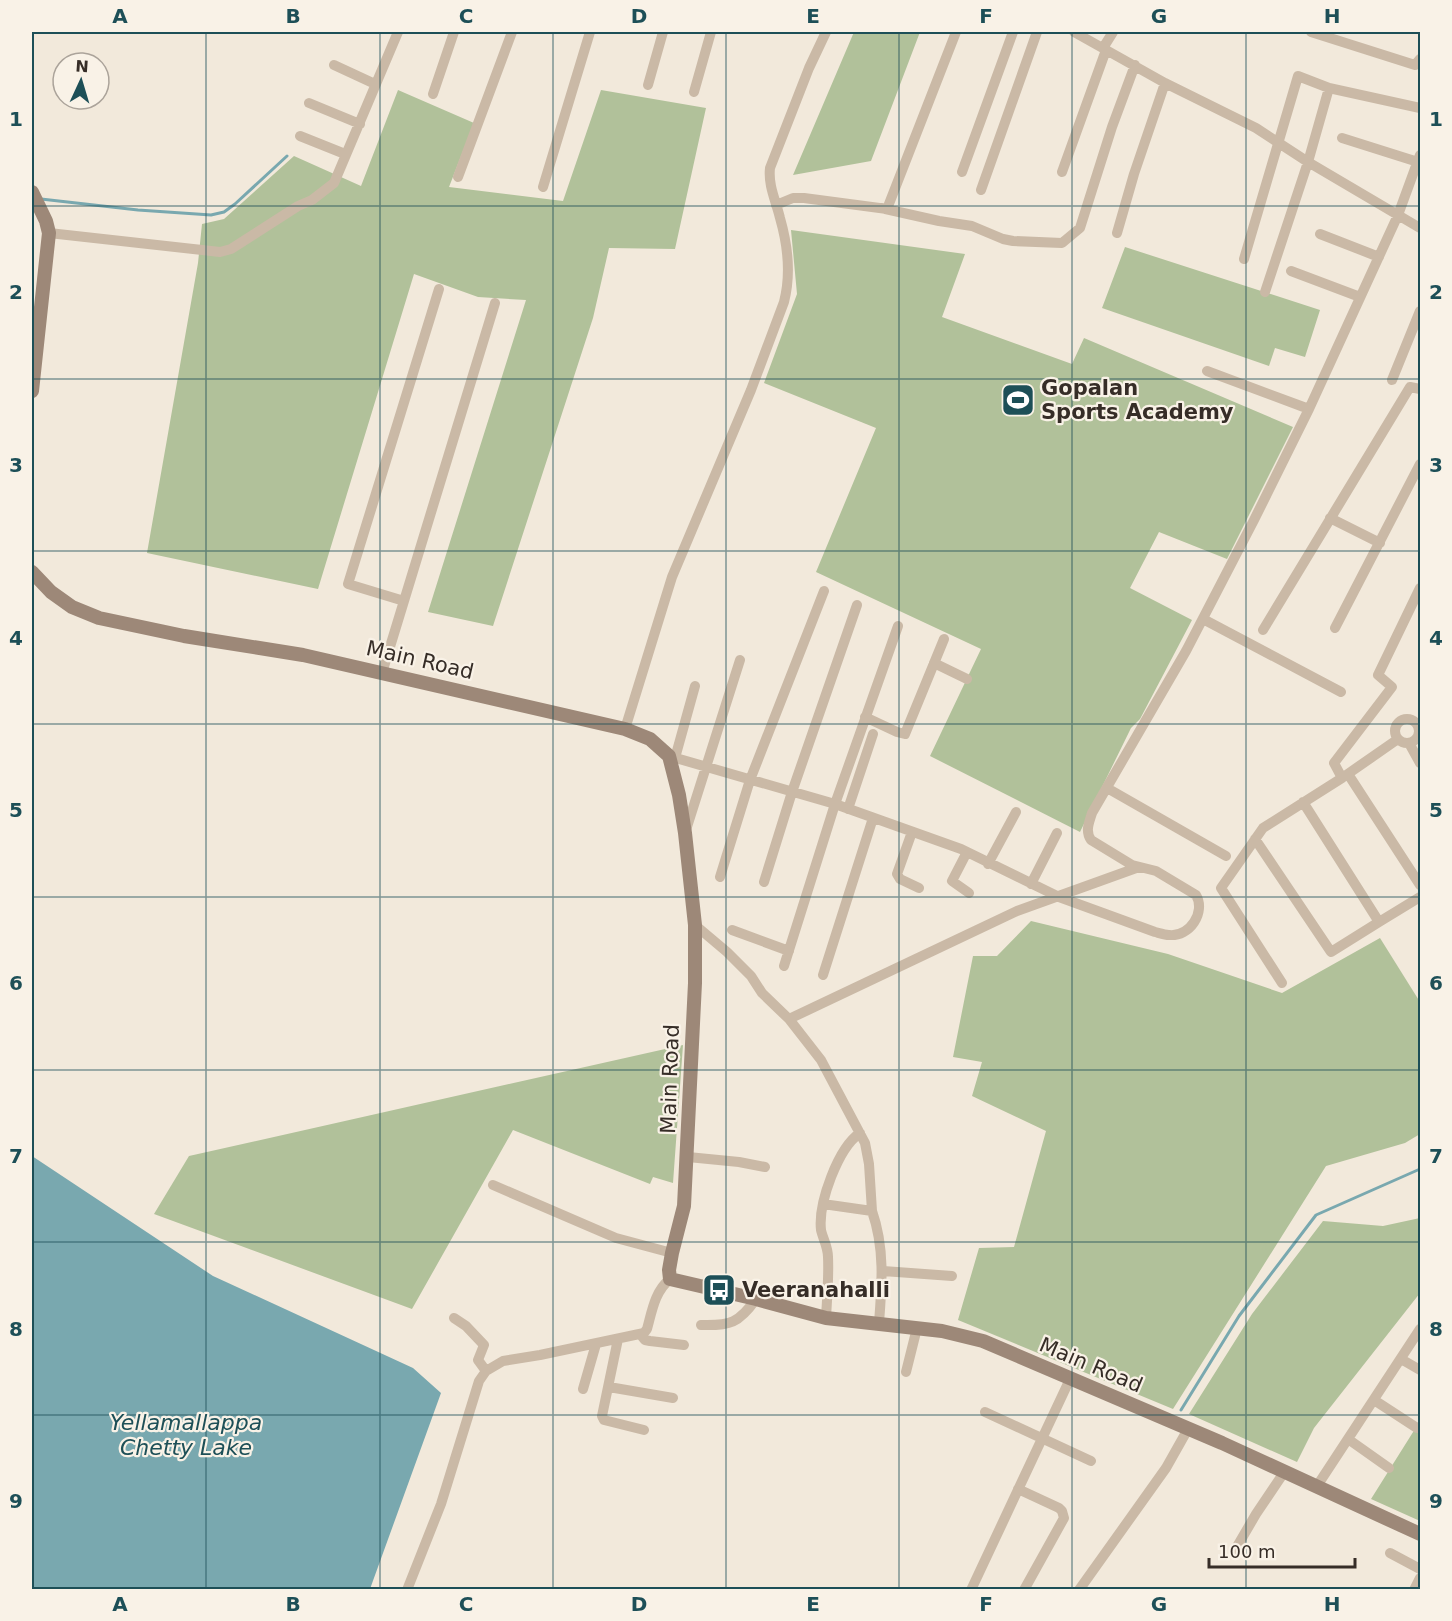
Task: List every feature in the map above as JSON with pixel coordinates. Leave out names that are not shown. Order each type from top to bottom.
[{"type":"street","points":[[49,233],[226,251],[326,191],[334,183],[398,32]]},
{"type":"street","points":[[433,94],[454,32]]},
{"type":"street","points":[[458,177],[512,32]]},
{"type":"street","points":[[543,187],[590,32]]},
{"type":"street","points":[[648,85],[663,32]]},
{"type":"street","points":[[694,92],[711,32]]},
{"type":"street","points":[[625,729],[672,577],[751,390],[784,302],[788,265],[785,241],[770,185],[770,168],[809,68],[826,32]]},
{"type":"street","points":[[776,205],[793,198],[804,198],[886,209],[956,32]]},
{"type":"street","points":[[962,172],[1013,32]]},
{"type":"street","points":[[981,190],[1038,32]]},
{"type":"street","points":[[1074,32],[1279,142],[1308,162],[1420,228]]},
{"type":"street","points":[[1062,172],[1104,49],[1113,32]]},
{"type":"street","points":[[1311,32],[1415,65],[1420,59]]},
{"type":"street","points":[[334,65],[375,84]]},
{"type":"street","points":[[880,208],[972,226],[1013,241],[1062,243],[1080,228],[1112,127],[1135,65]]},
{"type":"street","points":[[1244,259],[1299,76],[1329,88],[1420,108]]},
{"type":"street","points":[[1117,233],[1134,174],[1166,83]]},
{"type":"street","points":[[1265,292],[1308,162],[1329,88]]},
{"type":"street","points":[[309,103],[360,124]]},
{"type":"street","points":[[300,136],[345,154]]},
{"type":"street","points":[[695,686],[672,757],[835,804],[967,852],[1059,897],[1155,932],[1170,936],[1185,931],[1193,925],[1199,901],[1196,895],[1155,871],[1132,865],[1091,840],[1088,835],[1092,813],[1203,620],[1309,409],[1398,215],[1419,158],[1342,138]]},
{"type":"street","points":[[32,196],[46,221],[49,233],[32,391]]},
{"type":"street","points":[[1320,234],[1379,257]]},
{"type":"street","points":[[1291,271],[1360,297]]},
{"type":"street","points":[[404,601],[348,584],[439,289]]},
{"type":"street","points":[[382,673],[495,303]]},
{"type":"street","points":[[1392,380],[1420,311]]},
{"type":"street","points":[[1207,371],[1309,409]]},
{"type":"street","points":[[1263,630],[1410,387],[1420,389]]},
{"type":"street","points":[[1335,628],[1420,465]]},
{"type":"street","points":[[1330,518],[1380,543]]},
{"type":"street","name":"Main Road","points":[[32,572],[51,592],[72,607],[99,618],[184,636],[303,655],[625,729],[650,739],[672,757],[685,833],[695,925],[695,983],[684,1206],[672,1253],[670,1279],[826,1318],[942,1331],[983,1341],[1285,1471],[1420,1534]]},
{"type":"street","points":[[1420,588],[1378,675],[1392,687],[1334,763],[1420,885]]},
{"type":"street","points":[[720,877],[750,780],[824,591]]},
{"type":"street","points":[[764,882],[792,792],[857,605]]},
{"type":"street","points":[[1203,620],[1341,692]]},
{"type":"street","points":[[784,966],[835,804],[898,626]]},
{"type":"street","points":[[866,717],[905,734],[944,639]]},
{"type":"street","points":[[685,833],[740,660]]},
{"type":"street","points":[[934,663],[967,679]]},
{"type":"street","points":[[1282,983],[1221,888],[1263,828],[1403,741],[1418,736],[1419,721],[1411,719],[1400,721],[1395,728],[1403,741],[1420,763]]},
{"type":"street","points":[[848,809],[873,734]]},
{"type":"street","points":[[1107,788],[1226,856]]},
{"type":"street","points":[[1304,802],[1379,922]]},
{"type":"street","points":[[988,864],[1016,812]]},
{"type":"street","points":[[823,975],[873,818]]},
{"type":"street","points":[[912,832],[897,874],[900,879],[919,888]]},
{"type":"street","points":[[1030,884],[1057,833]]},
{"type":"street","points":[[1256,838],[1330,952],[1420,897]]},
{"type":"street","points":[[967,852],[952,881],[969,893]]},
{"type":"street","points":[[789,1019],[1017,910],[1139,867]]},
{"type":"street","points":[[695,925],[740,964],[762,993],[789,1019],[821,1060],[860,1132],[867,1153],[872,1211],[877,1225],[883,1271],[879,1323]]},
{"type":"street","points":[[732,930],[789,951]]},
{"type":"street","points":[[826,1318],[828,1257],[821,1229],[823,1204],[846,1145],[860,1132]]},
{"type":"street","points":[[688,1157],[765,1167]]},
{"type":"street","points":[[493,1185],[616,1238],[672,1253]]},
{"type":"street","points":[[823,1204],[872,1211]]},
{"type":"street","points":[[883,1271],[952,1276]]},
{"type":"street","points":[[407,1590],[441,1504],[479,1381],[486,1371],[503,1361],[640,1334],[647,1329],[660,1290],[670,1279]]},
{"type":"street","points":[[701,1325],[730,1324],[746,1312],[756,1299]]},
{"type":"street","points":[[454,1318],[484,1345],[478,1360],[486,1371]]},
{"type":"street","points":[[906,1372],[917,1328]]},
{"type":"street","points":[[1317,1486],[1420,1329]]},
{"type":"street","points":[[640,1334],[645,1340],[684,1345]]},
{"type":"street","points":[[618,1339],[602,1418],[644,1430]]},
{"type":"street","points":[[584,1389],[596,1344]]},
{"type":"street","points":[[1401,1359],[1420,1370]]},
{"type":"street","points":[[970,1590],[1070,1379]]},
{"type":"street","points":[[609,1387],[673,1398]]},
{"type":"street","points":[[1374,1400],[1417,1428]]},
{"type":"street","points":[[986,1412],[1090,1461]]},
{"type":"street","points":[[1079,1590],[1166,1468],[1188,1429]]},
{"type":"street","points":[[1348,1439],[1389,1468]]},
{"type":"street","points":[[1234,1550],[1285,1471]]},
{"type":"street","points":[[1018,1489],[1059,1508],[1064,1518],[1024,1590]]},
{"type":"street","points":[[1390,1553],[1420,1569]]},
{"type":"street","points":[[1414,1590],[1420,1578]]},
{"type":"green space","points":[[854,32],[920,32],[871,161],[793,175]]},
{"type":"green space","points":[[398,90],[474,123],[449,187],[563,201],[601,90],[706,108],[675,249],[609,248],[593,318],[493,626],[428,612],[526,300],[478,297],[414,274],[318,589],[147,553],[198,263],[202,224],[224,219],[294,156],[361,186]]},
{"type":"green space","points":[[791,230],[965,254],[942,317],[1072,364],[1084,338],[1293,427],[1227,559],[1159,532],[1130,588],[1192,620],[1140,719],[1131,728],[1080,832],[930,756],[981,649],[816,572],[876,428],[764,383],[797,294]]},
{"type":"green space","points":[[1125,247],[1320,310],[1305,357],[1275,348],[1269,366],[1102,308]]},
{"type":"green space","points":[[1031,921],[1168,954],[1282,993],[1380,938],[1420,1002],[1420,1134],[1405,1143],[1326,1166],[1173,1409],[958,1320],[979,1248],[1014,1247],[1046,1131],[972,1096],[982,1062],[953,1057],[973,956],[997,956]]},
{"type":"green space","points":[[683,1045],[673,1183],[653,1177],[650,1184],[513,1130],[412,1309],[154,1214],[189,1156]]},
{"type":"green space","points":[[1420,1218],[1420,1293],[1314,1428],[1297,1462],[1189,1414],[1252,1314],[1323,1221],[1383,1226]]},
{"type":"green space","points":[[1420,1421],[1420,1521],[1371,1499]]},
{"type":"water","name":"Yellamallappa Chetty Lake","points":[[32,1156],[213,1276],[413,1368],[441,1393],[370,1589],[32,1589]]},
{"type":"waterway","points":[[41,199],[138,210],[211,215],[224,212],[235,204],[287,156]]},
{"type":"waterway","points":[[1181,1410],[1239,1316],[1316,1215],[1420,1169]]},
{"type":"place","name":"Gopalan Sports Academy","points":[[1018,400]]},
{"type":"place","name":"Veeranahalli","points":[[719,1290]]}]
